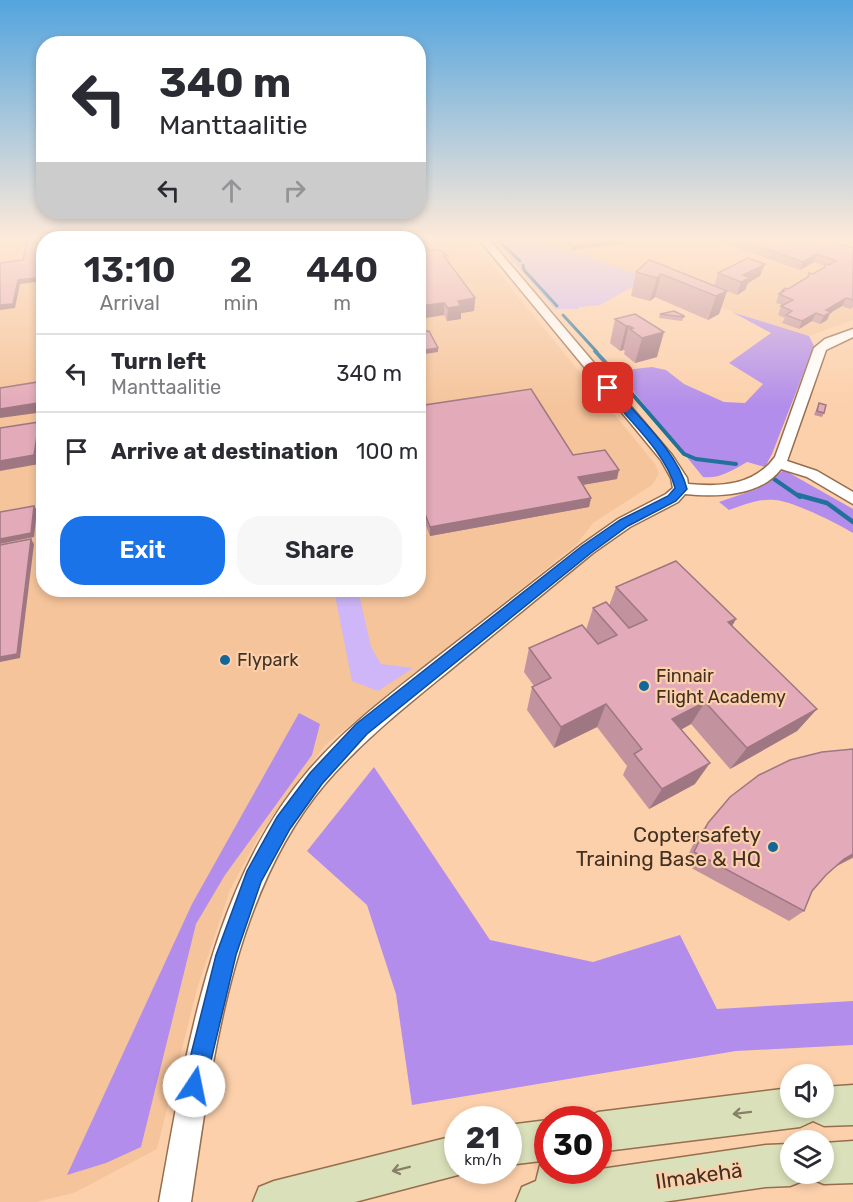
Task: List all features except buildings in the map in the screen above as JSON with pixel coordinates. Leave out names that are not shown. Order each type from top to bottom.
[{"type":"main road","points":[[834,1106],[853,1105]]},
{"type":"main road","points":[[612,1130],[780,1109]]},
{"type":"main road","points":[[274,1202],[444,1159]]},
{"type":"main road","points":[[834,1163],[853,1162]]},
{"type":"main road","name":"Ilmakehä","points":[[566,1191],[780,1165]]},
{"type":"street","points":[[530,294],[667,458],[679,478],[681,489]]},
{"type":"street","points":[[681,489],[715,492],[736,488],[772,471],[778,463],[820,348],[828,342],[853,333]]},
{"type":"street","points":[[778,463],[812,474],[853,499]]},
{"type":"street","points":[[175,1202],[198,1064],[226,955],[254,878],[284,823],[316,778],[362,729],[587,549],[624,523],[672,498],[681,489]]},
{"type":"shaded area","points":[[0,294],[36,294],[36,597],[426,597],[426,294],[516,294],[655,464],[659,474],[652,485],[593,523],[577,544],[325,745],[260,834],[230,890],[197,989],[157,1149],[74,1193],[36,1202],[0,1202]]},
{"type":"shaded area","points":[[542,294],[619,294],[600,305],[577,309],[555,309]]},
{"type":"shaded area","points":[[682,294],[853,294],[853,320],[809,336]]},
{"type":"shaded area","points":[[732,312],[809,336],[814,346],[765,467],[747,462],[721,475],[703,477],[617,371],[652,367],[666,370],[684,384],[724,402],[745,403],[763,384],[729,363],[771,333]]},
{"type":"shaded area","points":[[784,470],[853,509],[853,533],[814,513],[783,501],[757,501],[729,510],[719,502],[757,489]]},
{"type":"shaded area","points":[[335,597],[360,597],[371,647],[381,664],[413,668],[378,691],[352,681]]},
{"type":"shaded area","points":[[299,713],[320,724],[312,755],[225,875],[196,924],[141,1147],[106,1163],[67,1175],[192,904]]},
{"type":"shaded area","points":[[374,767],[490,940],[593,962],[680,935],[717,1009],[853,1001],[853,1045],[736,1051],[412,1105],[396,994],[367,905],[307,851]]},
{"type":"waterway","points":[[546,294],[557,306]]},
{"type":"waterway","points":[[563,315],[597,352]]},
{"type":"waterway","points":[[595,351],[607,364]]},
{"type":"waterway","points":[[615,374],[684,454],[696,459],[736,464]]},
{"type":"waterway","points":[[774,479],[800,497]]},
{"type":"waterway","points":[[798,495],[827,503],[853,522]]},
{"type":"place","name":"Flypark","points":[[225,660]]},
{"type":"place","name":"Finnair Flight Academy","points":[[644,686]]},
{"type":"place","name":"Coptersafety Training Base & HQ","points":[[773,847]]},
{"type":"route","points":[[194,1086],[226,955],[254,878],[284,823],[316,778],[362,729],[587,549],[614,529],[672,498],[681,489],[679,478],[667,458],[608,388]]}]
